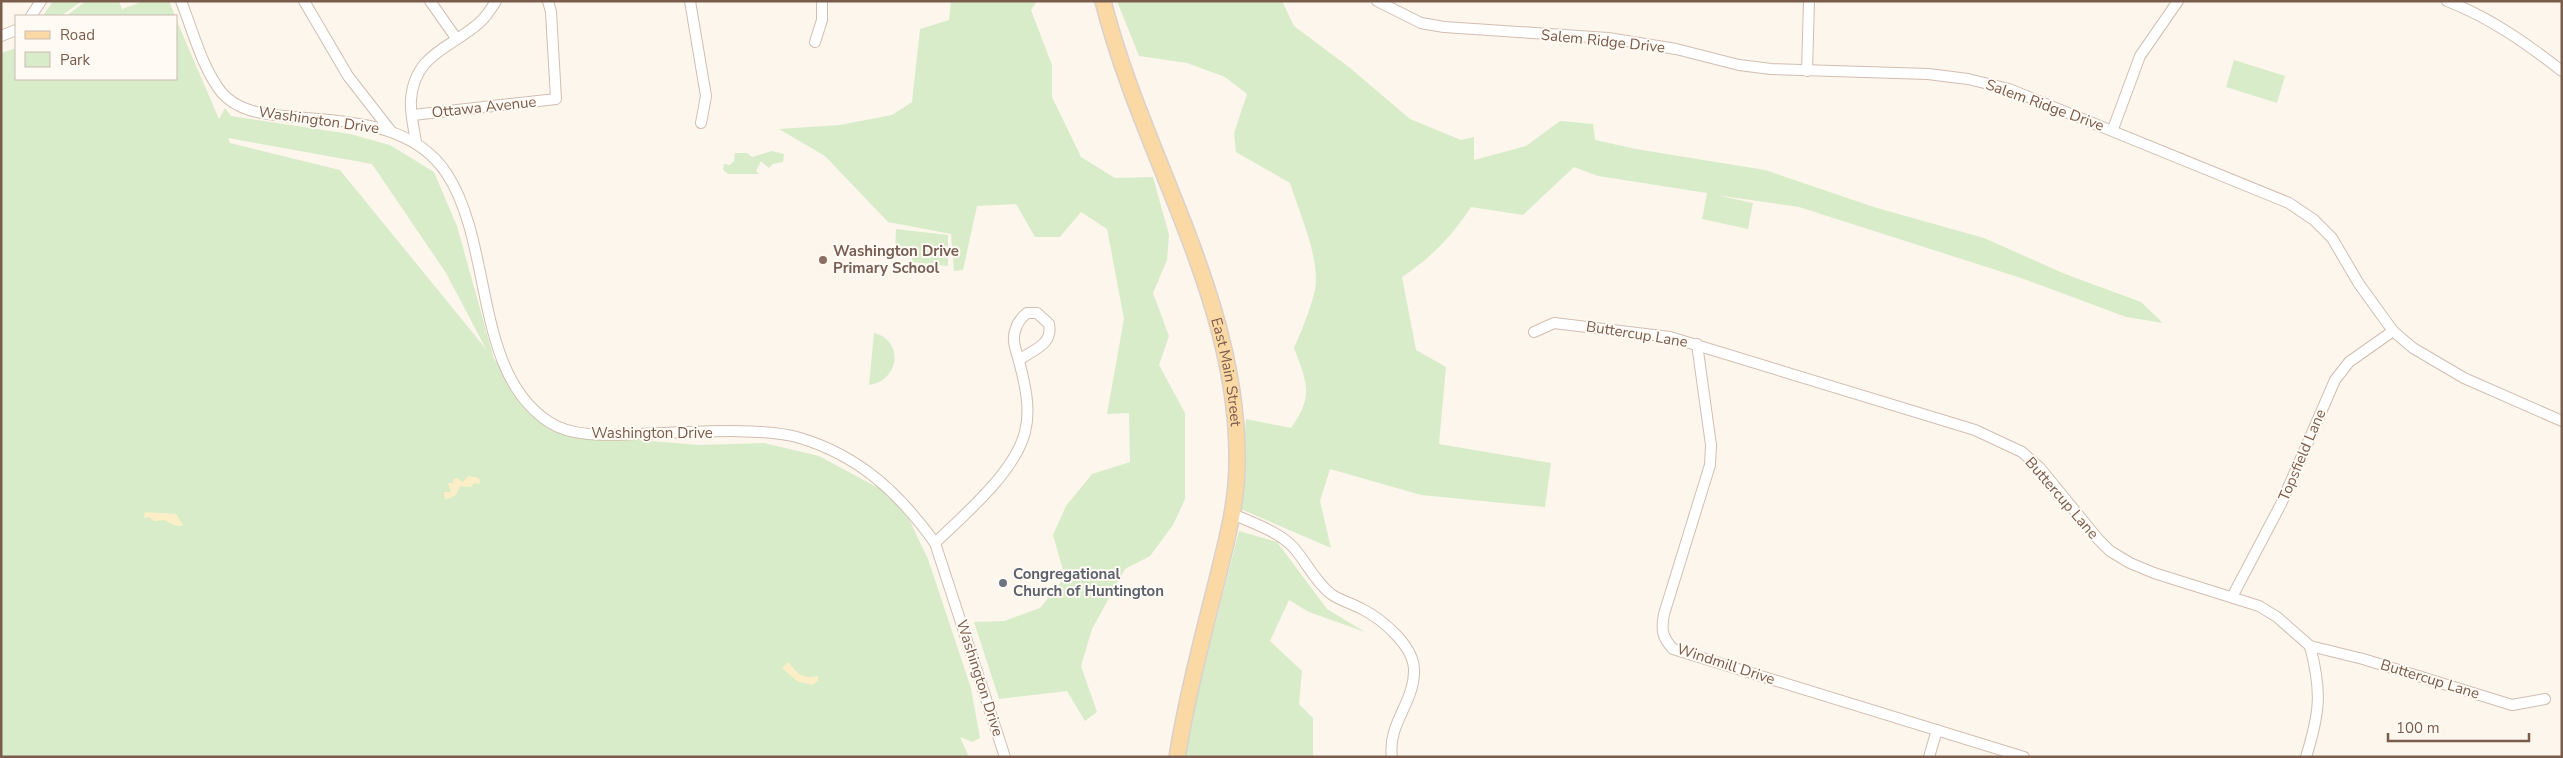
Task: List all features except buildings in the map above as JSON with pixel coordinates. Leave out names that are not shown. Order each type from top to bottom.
[{"type":"main road","name":"East Main Street","points":[[1102,1],[1135,102],[1189,241],[1218,325],[1232,392],[1237,435],[1237,466],[1233,514],[1184,710],[1177,757]]},
{"type":"street","points":[[32,15],[41,1]]},
{"type":"street","name":"Washington Drive","points":[[181,1],[209,72],[223,93],[236,105],[259,113],[350,123],[390,130],[416,142],[431,154],[447,174],[463,206],[484,283],[499,356],[510,381],[522,398],[551,424],[576,432],[609,435],[737,433],[799,438],[830,450],[864,469],[894,492],[913,513],[935,543],[1005,757]]},
{"type":"street","points":[[304,1],[348,76],[390,130]]},
{"type":"street","points":[[430,1],[456,38]]},
{"type":"street","points":[[416,142],[412,115],[413,86],[420,70],[439,50],[479,23],[496,1]]},
{"type":"street","name":"Ottawa Avenue","points":[[412,115],[556,99],[551,12],[548,1]]},
{"type":"street","points":[[690,1],[706,96],[701,123]]},
{"type":"street","points":[[815,42],[822,20],[822,1]]},
{"type":"street","name":"Salem Ridge Drive","points":[[1377,1],[1421,23],[1444,27],[1608,38],[1676,48],[1739,65],[1807,71],[1928,74],[1968,79],[2009,89],[2112,129],[2289,203],[2314,220],[2332,238],[2359,284],[2393,331],[2413,348],[2464,378],[2562,421]]},
{"type":"street","points":[[1807,71],[1809,1]]},
{"type":"street","points":[[2112,129],[2140,56],[2178,1]]},
{"type":"street","points":[[2447,1],[2477,13],[2530,47],[2562,71]]},
{"type":"street","points":[[1,36],[15,30]]},
{"type":"street","points":[[935,543],[976,504],[1017,455],[1025,433],[1028,414],[1019,360],[1015,350],[1015,329],[1027,313],[1037,313],[1049,324],[1051,333],[1048,341],[1019,360]]},
{"type":"street","name":"Buttercup Lane","points":[[1534,332],[1554,323],[1634,332],[1697,344],[1975,430],[2022,452],[2040,468],[2110,551],[2154,573],[2259,606],[2277,617],[2310,646],[2363,659],[2512,705],[2546,699]]},
{"type":"street","name":"Topsfield Lane","points":[[2232,597],[2281,504],[2335,380],[2349,362],[2393,331]]},
{"type":"street","name":"Windmill Drive","points":[[1697,344],[1712,445],[1710,465],[1664,614],[1662,628],[1665,640],[1673,649],[2024,757]]},
{"type":"street","points":[[1233,514],[1277,535],[1292,546],[1329,592],[1344,602],[1362,609],[1384,624],[1408,649],[1415,668],[1413,684],[1393,731],[1392,757]]},
{"type":"street","points":[[2306,757],[2316,726],[2319,701],[2319,678],[2310,646]]},
{"type":"street","points":[[1929,757],[1937,730]]},
{"type":"green space","points":[[53,1],[82,1],[62,15],[44,15]]},
{"type":"green space","points":[[86,1],[119,1],[122,9],[144,1],[169,1],[175,15],[67,15]]},
{"type":"green space","points":[[951,1],[1037,1],[1031,10],[1052,65],[1052,97],[1081,157],[1115,178],[1153,177],[1169,235],[1167,260],[1153,293],[1169,336],[1159,365],[1185,413],[1185,499],[1173,525],[1150,556],[1125,569],[1092,629],[1081,666],[1097,712],[1085,721],[1067,691],[999,699],[974,622],[1004,621],[1040,608],[1065,577],[1053,535],[1066,506],[1092,474],[1130,462],[1129,413],[1107,414],[1124,319],[1107,229],[1081,212],[1060,237],[1035,237],[1016,204],[977,206],[963,270],[954,271],[951,234],[888,222],[825,156],[779,129],[840,125],[892,115],[912,102],[920,29],[949,20]]},
{"type":"green space","points":[[1117,1],[1282,1],[1294,26],[1350,68],[1410,119],[1461,140],[1474,137],[1474,160],[1526,146],[1560,121],[1593,124],[1595,140],[1636,149],[1765,170],[1877,208],[1984,238],[2065,274],[2141,302],[2163,323],[2126,317],[2021,278],[1799,207],[1716,195],[1753,203],[1748,229],[1702,219],[1707,193],[1598,176],[1574,167],[1523,215],[1471,207],[1440,246],[1402,277],[1416,350],[1446,367],[1439,444],[1551,463],[1545,507],[1421,495],[1330,469],[1320,501],[1331,548],[1238,508],[1246,419],[1291,428],[1303,407],[1305,398],[1305,380],[1294,348],[1314,296],[1316,281],[1313,256],[1307,232],[1290,183],[1236,152],[1234,133],[1247,94],[1225,77],[1187,63],[1139,56]]},
{"type":"green space","points":[[178,24],[219,119],[225,108],[231,116],[350,134],[390,145],[434,172],[457,226],[494,359],[550,428],[579,435],[699,445],[764,443],[819,456],[886,492],[908,517],[928,559],[971,688],[980,738],[972,742],[960,737],[969,757],[1,757],[1,53],[15,48],[15,80],[178,80]],"holes":[[[228,138],[372,164],[446,273],[486,349],[340,170],[230,143]]]},
{"type":"green space","points":[[2234,60],[2285,76],[2277,103],[2226,87]]},
{"type":"green space","points":[[772,151],[784,154],[783,162],[773,164],[769,168],[761,161],[756,171],[759,174],[728,174],[723,170],[724,164],[730,165],[734,161],[735,153],[747,153],[752,157]]},
{"type":"green space","points":[[896,229],[948,235],[948,266],[912,262],[912,256],[902,256],[895,250]]},
{"type":"green space","points":[[874,333],[884,337],[891,344],[894,352],[894,361],[892,369],[887,376],[879,382],[869,385]]},
{"type":"green space","points":[[1239,531],[1277,542],[1327,609],[1365,632],[1309,612],[1289,600],[1270,641],[1302,671],[1299,704],[1313,718],[1313,757],[1184,757],[1196,699]]},
{"type":"sand","points":[[468,476],[479,478],[480,484],[474,483],[471,487],[460,486],[456,495],[445,500],[444,492],[451,492],[448,483],[453,483],[454,479],[457,478],[463,482]]},
{"type":"sand","points":[[145,512],[176,514],[183,525],[176,526],[165,520],[154,521],[149,517],[144,518]]},
{"type":"sand","points":[[788,662],[800,675],[808,677],[818,676],[818,681],[812,685],[797,681],[782,668]]},
{"type":"place","name":"Washington Drive Primary School","points":[[823,260]]},
{"type":"place","name":"Congregational Church of Huntington","points":[[1003,583]]}]
